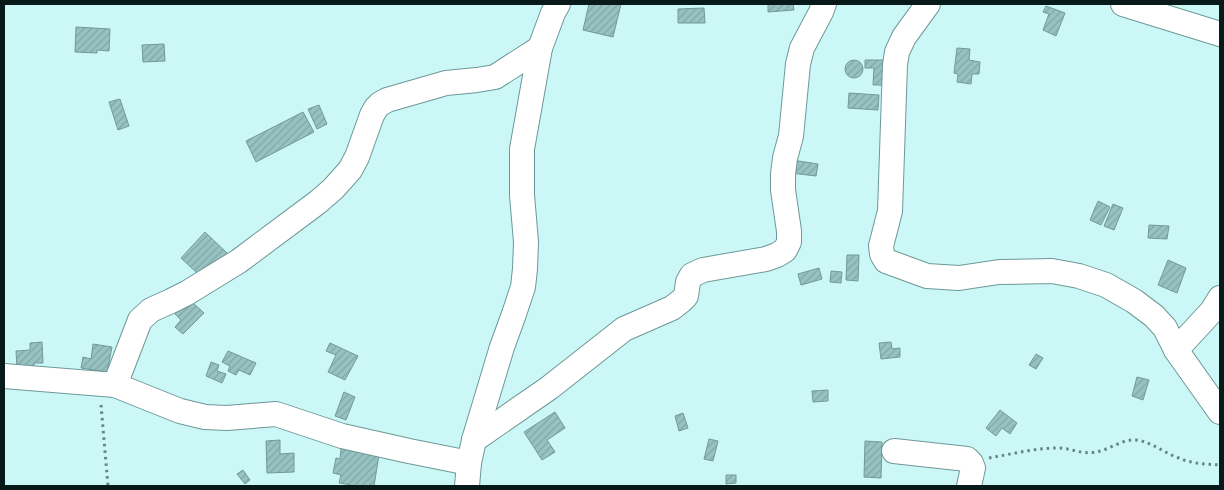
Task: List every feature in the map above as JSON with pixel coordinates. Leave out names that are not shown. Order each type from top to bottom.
[{"type":"street","points":[[467,486],[474,440],[502,347],[523,288],[526,269],[526,242],[522,195],[522,149],[540,48],[558,4]]},
{"type":"street","points":[[474,440],[549,388],[624,330],[681,302],[686,296],[689,279],[695,273],[766,259],[785,250],[789,231],[783,190],[783,174],[791,136],[798,64],[802,48],[824,4]]},
{"type":"street","points":[[928,4],[904,37],[897,52],[890,211],[881,246],[883,258],[894,265],[927,276],[959,278],[999,272],[1052,270],[1106,285],[1134,301],[1154,316],[1165,328],[1176,350],[1220,412]]},
{"type":"street","points":[[1123,4],[1220,34]]},
{"type":"street","points":[[107,384],[140,320],[151,310],[179,297],[238,261],[318,202],[332,189],[350,170],[357,157],[372,115],[380,104],[387,100],[446,83],[495,77],[540,48]]},
{"type":"street","points":[[1176,350],[1212,311],[1220,298]]},
{"type":"street","points":[[4,376],[107,384],[180,411],[205,417],[228,418],[276,414],[342,436],[469,463]]},
{"type":"street","points":[[894,451],[966,459],[970,461],[972,468],[969,486]]},
{"type":"path","points":[[107,384],[108,486]]},
{"type":"path","points":[[970,461],[1038,449],[1066,448],[1082,453],[1097,452],[1135,440],[1148,443],[1178,458],[1194,463],[1220,465]]},
{"type":"building","points":[[589,4],[621,4],[613,37],[583,30]]},
{"type":"building","points":[[768,4],[793,4],[794,10],[768,12]]},
{"type":"building","points":[[1046,6],[1065,13],[1056,36],[1043,30],[1049,14],[1043,12]]},
{"type":"building","points":[[704,8],[705,23],[678,23],[678,9]]},
{"type":"building","points":[[76,27],[110,29],[109,51],[97,50],[97,53],[75,52]]},
{"type":"building","points":[[164,44],[165,61],[143,62],[142,45]]},
{"type":"building","points":[[957,48],[970,49],[969,60],[980,62],[979,74],[972,74],[971,84],[957,82],[958,74],[954,73]]},
{"type":"building","points":[[854,60],[860,63],[863,69],[860,75],[854,78],[848,75],[845,69],[848,63]]},
{"type":"building","points":[[865,60],[885,60],[885,85],[873,85],[874,68],[865,68]]},
{"type":"building","points":[[849,93],[879,95],[878,110],[848,108]]},
{"type":"building","points":[[120,99],[129,126],[118,130],[109,102]]},
{"type":"building","points":[[319,105],[327,124],[317,129],[308,109]]},
{"type":"building","points":[[303,112],[314,132],[256,162],[246,141]]},
{"type":"building","points":[[792,160],[818,164],[816,176],[791,173]]},
{"type":"building","points":[[1098,201],[1110,207],[1101,225],[1090,220]]},
{"type":"building","points":[[1113,204],[1123,208],[1114,230],[1104,226]]},
{"type":"building","points":[[1149,225],[1169,226],[1167,239],[1148,238]]},
{"type":"building","points":[[205,232],[227,253],[210,272],[204,267],[198,274],[181,258]]},
{"type":"building","points":[[847,255],[859,255],[858,281],[846,280]]},
{"type":"building","points":[[1168,260],[1186,268],[1177,293],[1158,285]]},
{"type":"building","points":[[819,268],[822,279],[801,285],[798,274]]},
{"type":"building","points":[[831,271],[842,272],[841,283],[830,282]]},
{"type":"building","points":[[192,302],[204,313],[183,334],[175,327],[181,320],[175,314],[184,305],[187,308]]},
{"type":"building","points":[[42,342],[43,363],[34,363],[34,367],[17,368],[16,351],[30,350],[30,343]]},
{"type":"building","points":[[891,342],[892,349],[900,348],[900,357],[881,359],[879,343]]},
{"type":"building","points":[[330,343],[358,356],[345,380],[328,372],[336,355],[326,351]]},
{"type":"building","points":[[93,344],[112,347],[107,372],[81,368],[83,357],[91,359]]},
{"type":"building","points":[[228,351],[256,363],[250,375],[239,370],[236,375],[228,371],[230,366],[222,362]]},
{"type":"building","points":[[1036,354],[1043,358],[1036,369],[1029,365]]},
{"type":"building","points":[[211,362],[219,365],[217,371],[226,374],[222,383],[206,376]]},
{"type":"building","points":[[1137,377],[1149,380],[1143,400],[1132,396]]},
{"type":"building","points":[[828,390],[828,401],[813,402],[812,391]]},
{"type":"building","points":[[344,392],[355,397],[346,420],[335,416]]},
{"type":"building","points":[[1000,410],[1017,423],[1010,434],[1002,428],[996,436],[986,428]]},
{"type":"building","points":[[555,412],[565,428],[547,440],[555,452],[542,460],[524,432]]},
{"type":"building","points":[[683,413],[688,428],[679,431],[675,416]]},
{"type":"building","points":[[709,439],[718,441],[713,461],[704,459]]},
{"type":"building","points":[[280,440],[280,454],[294,453],[294,472],[267,473],[266,441]]},
{"type":"building","points":[[865,441],[882,442],[881,478],[864,477]]},
{"type":"building","points":[[341,449],[379,455],[374,486],[351,486],[339,483],[341,475],[333,473],[336,458],[340,459]]},
{"type":"building","points":[[243,470],[250,480],[245,484],[237,474]]},
{"type":"building","points":[[726,475],[736,475],[736,483],[726,484]]}]
